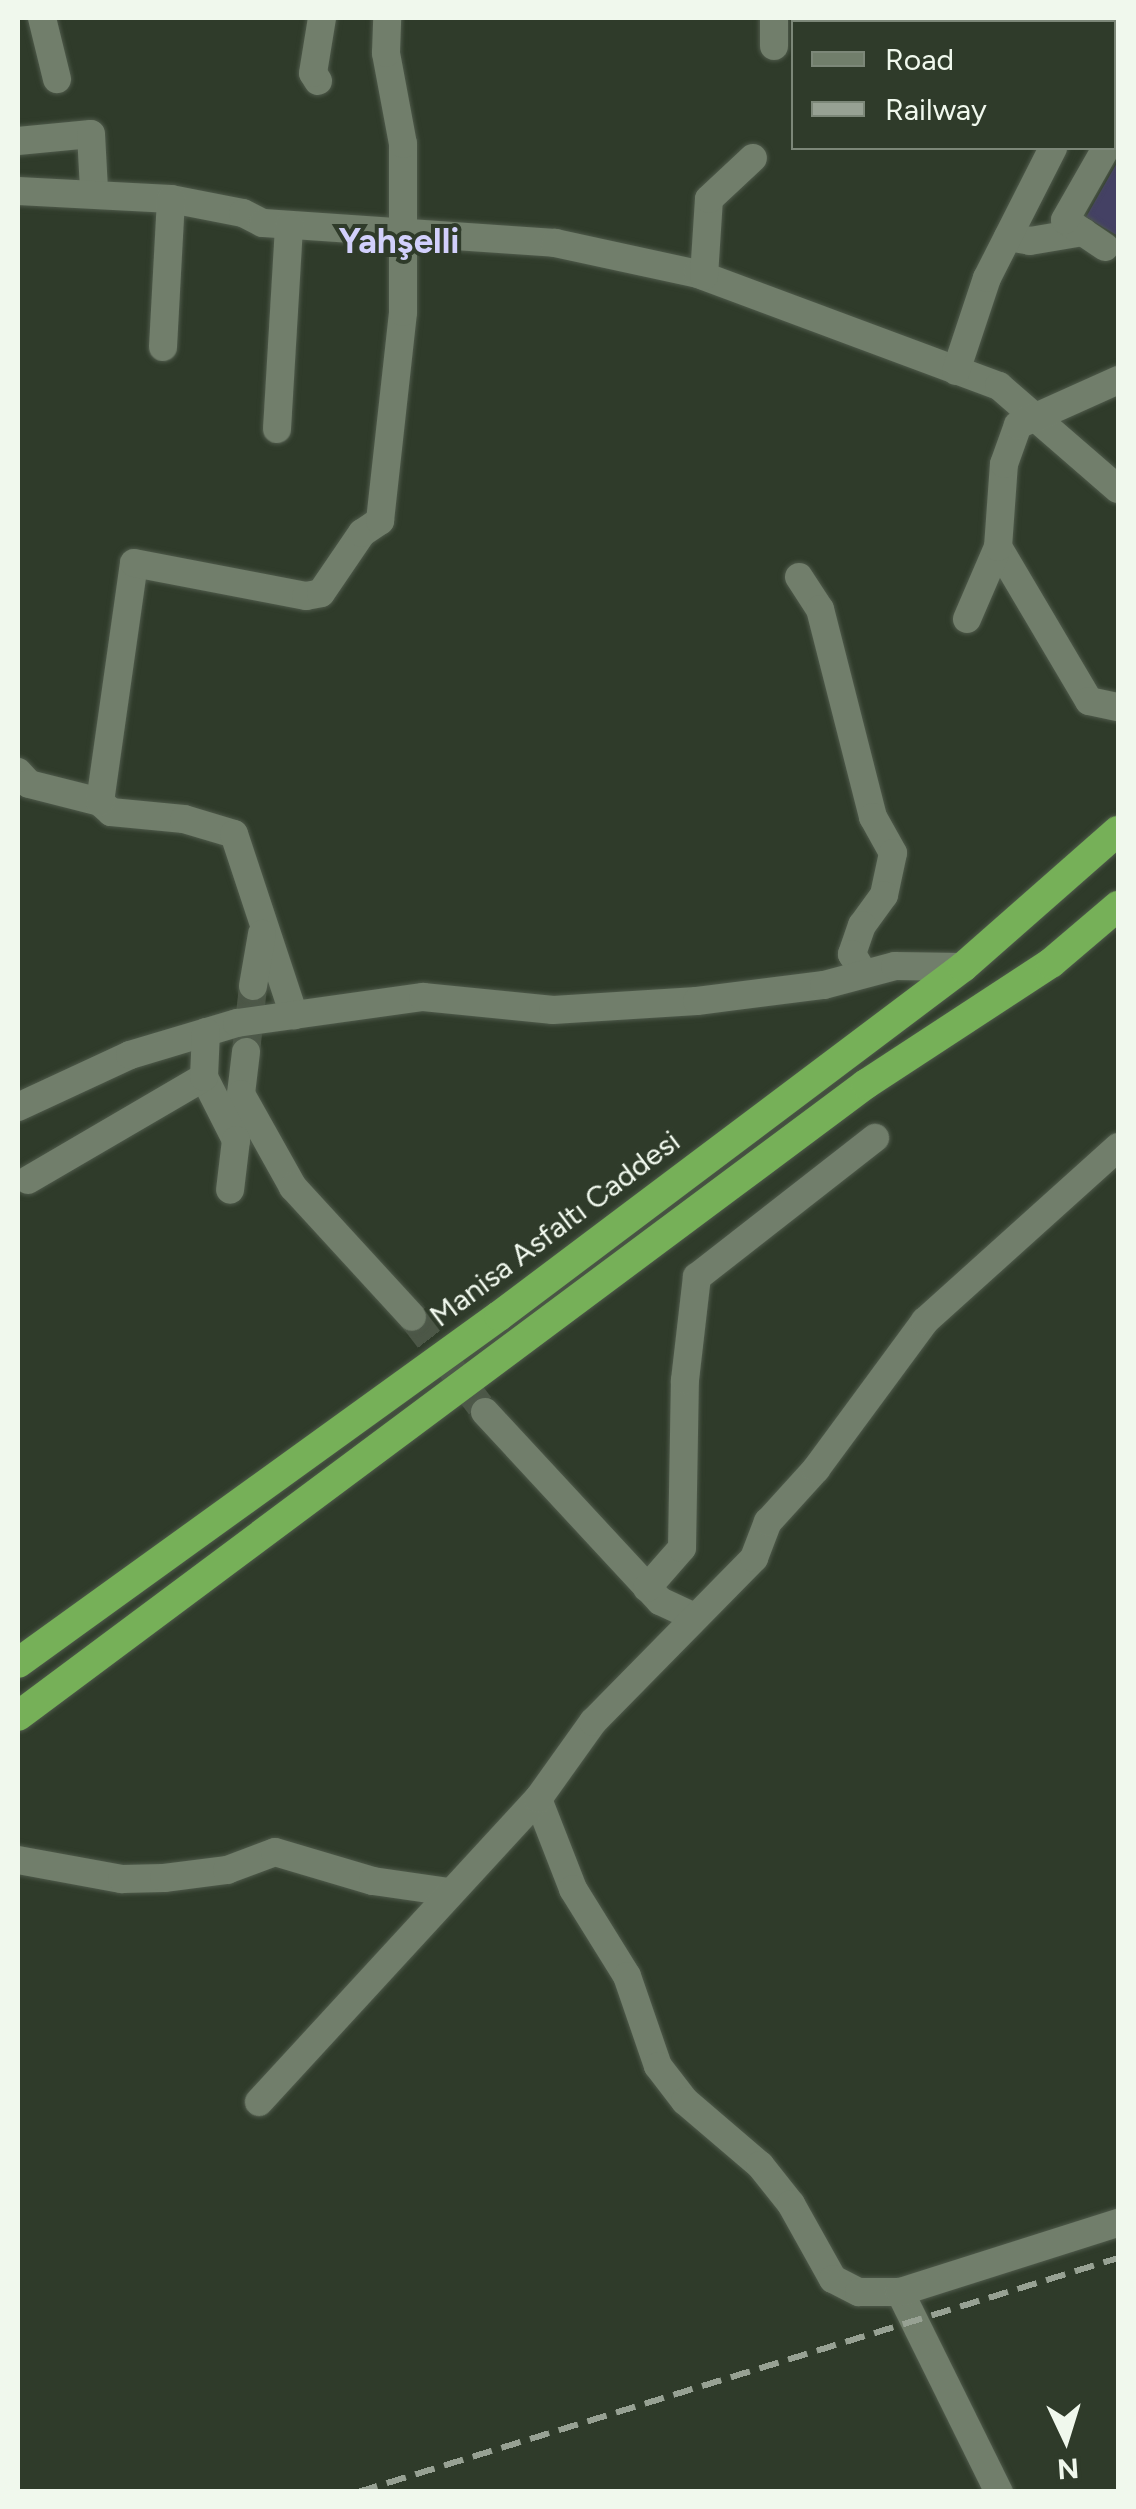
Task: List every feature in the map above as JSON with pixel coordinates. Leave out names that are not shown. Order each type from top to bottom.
[{"type":"highway","name":"Manisa Asfaltı Caddesi","points":[[18,1663],[499,1316],[962,967],[1118,831]]},
{"type":"highway","points":[[18,1716],[866,1084],[1051,962],[1118,906]]},
{"type":"street","points":[[42,18],[57,79]]},
{"type":"street","points":[[318,81],[313,73],[322,18]]},
{"type":"street","points":[[100,802],[134,563],[306,596],[321,592],[362,533],[380,522],[403,312],[403,144],[386,53],[387,18]]},
{"type":"street","points":[[774,18],[774,46]]},
{"type":"street","points":[[18,141],[91,134],[94,190]]},
{"type":"street","points":[[944,367],[1052,150]]},
{"type":"street","points":[[1008,237],[1030,242],[1094,240],[1065,220],[1105,150]]},
{"type":"street","points":[[704,276],[709,198],[753,158]]},
{"type":"street","points":[[18,191],[94,190],[171,199],[289,225],[555,243],[704,276],[999,386],[1037,413],[1118,489]]},
{"type":"street","points":[[163,348],[171,199]]},
{"type":"street","points":[[277,428],[289,225]]},
{"type":"street","points":[[967,619],[998,547],[1004,464],[1018,425],[1037,413],[1118,380]]},
{"type":"street","points":[[998,547],[1089,701],[1118,707]]},
{"type":"street","points":[[798,577],[820,609],[873,817],[894,854],[884,894],[862,925],[852,954],[863,972]]},
{"type":"street","points":[[18,772],[30,784],[100,802],[112,812],[184,820],[234,834],[294,1015]]},
{"type":"street","points":[[253,986],[264,926]]},
{"type":"street","points":[[18,1107],[130,1055],[206,1032],[294,1015],[424,998],[554,1010],[697,1001],[824,985],[863,972],[962,967]]},
{"type":"street","points":[[206,1032],[204,1077],[236,1140],[230,1190]]},
{"type":"street","points":[[246,1052],[241,1094],[294,1187],[412,1316]]},
{"type":"street","points":[[28,1180],[204,1077]]},
{"type":"street","points":[[648,1588],[682,1548],[685,1380],[697,1277],[876,1138]]},
{"type":"street","points":[[258,2102],[538,1799],[593,1722],[754,1558],[768,1522],[924,1321],[1118,1148]]},
{"type":"street","points":[[486,1412],[648,1588],[694,1617]]},
{"type":"street","points":[[538,1799],[573,1889],[626,1976],[658,2066],[685,2101],[770,2178],[833,2279],[859,2292],[900,2292],[1118,2223]]},
{"type":"street","points":[[18,1860],[122,1879],[164,1878],[227,1870],[275,1852],[373,1880],[449,1892]]},
{"type":"street","points":[[900,2292],[999,2492]]},
{"type":"shaded area","points":[[1118,161],[1118,236],[1086,217]]},
{"type":"tunnel","points":[[246,1052],[253,986]]},
{"type":"tunnel","points":[[412,1317],[485,1412]]},
{"type":"railway","points":[[358,2492],[1118,2258]]},
{"type":"district","name":"Yahşelli","points":[[399,241]]}]
